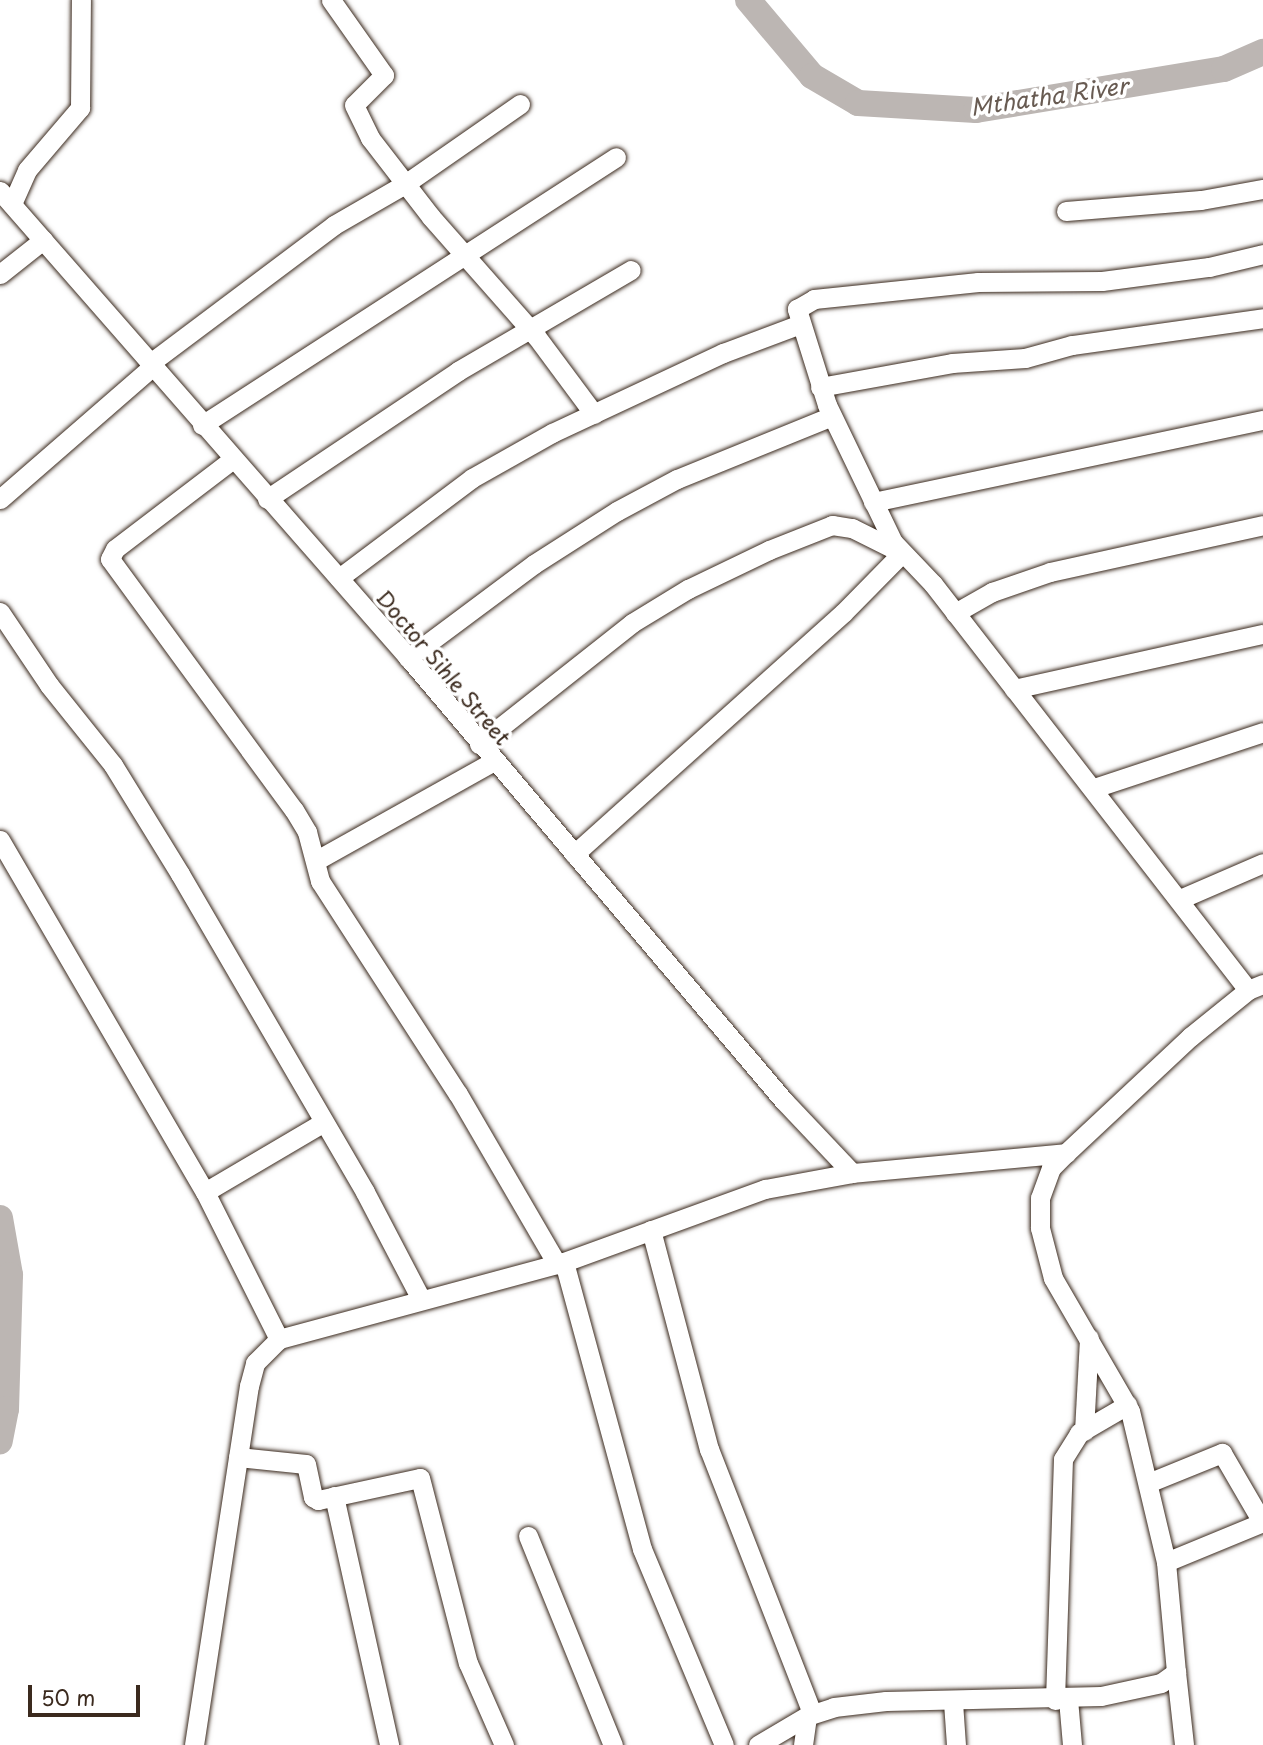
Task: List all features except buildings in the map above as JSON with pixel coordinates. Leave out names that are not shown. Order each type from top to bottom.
[{"type":"street","points":[[6,198],[80,108],[81,0]]},
{"type":"street","points":[[331,0],[382,66],[384,75],[354,106],[370,138],[464,256],[528,327],[594,414]]},
{"type":"street","points":[[0,499],[150,366],[334,225],[405,184],[520,104]]},
{"type":"street","points":[[202,425],[616,157]]},
{"type":"street","points":[[1066,211],[1201,201],[1263,189]]},
{"type":"street","name":"Doctor Sihle Street","points":[[6,198],[150,366],[408,658],[784,1101],[852,1173]]},
{"type":"street","points":[[0,274],[43,240]]},
{"type":"street","points":[[1184,1745],[1167,1562],[1148,1483],[1127,1405],[1053,1278],[1040,1228],[1043,1184],[1066,1153],[1255,987],[1180,899],[955,613],[902,552],[873,502],[832,416],[800,324],[799,304],[814,299],[978,282],[1102,281],[1209,267],[1263,254]]},
{"type":"street","points":[[267,499],[528,327],[631,270]]},
{"type":"street","points":[[820,387],[939,365],[1025,358],[1072,345],[1263,318]]},
{"type":"street","points":[[339,578],[472,478],[594,414],[723,353],[800,324]]},
{"type":"street","points":[[408,658],[534,564],[617,511],[677,480],[832,416]]},
{"type":"street","points":[[873,502],[1263,420]]},
{"type":"street","points":[[233,459],[115,549],[110,559],[294,810],[317,860],[320,881],[458,1094],[560,1263],[642,1549],[724,1745]]},
{"type":"street","points":[[479,744],[632,623],[688,589],[769,550],[832,525],[852,528],[902,552]]},
{"type":"street","points":[[955,613],[992,592],[1050,572],[1263,526]]},
{"type":"street","points":[[574,854],[843,613],[902,552]]},
{"type":"street","points":[[0,612],[48,685],[113,765],[365,1192],[421,1299]]},
{"type":"street","points":[[1014,689],[1263,634]]},
{"type":"street","points":[[1094,789],[1263,732]]},
{"type":"street","points":[[317,860],[494,761]]},
{"type":"street","points":[[0,840],[205,1192],[279,1339]]},
{"type":"street","points":[[1180,899],[1263,863]]},
{"type":"street","points":[[205,1192],[322,1123]]},
{"type":"street","points":[[194,1745],[255,1363],[279,1339],[560,1263],[765,1189],[852,1173],[1066,1153]]},
{"type":"street","points":[[651,1230],[709,1449],[810,1715],[803,1745]]},
{"type":"street","points":[[1084,1431],[1089,1336]]},
{"type":"street","points":[[1072,1745],[1062,1700],[1062,1469],[1069,1446],[1084,1431],[1127,1405]]},
{"type":"street","points":[[1148,1483],[1222,1453],[1262,1521],[1167,1562]]},
{"type":"street","points":[[238,1457],[306,1464],[313,1497],[334,1496],[411,1477],[422,1480],[468,1663],[504,1745]]},
{"type":"street","points":[[334,1496],[389,1745]]},
{"type":"street","points":[[528,1536],[613,1745]]},
{"type":"street","points":[[758,1745],[810,1715],[886,1701],[1062,1700],[1144,1687],[1176,1672]]},
{"type":"street","points":[[953,1702],[956,1745]]},
{"type":"waterway","name":"Mthatha River","points":[[748,0],[812,76],[858,103],[976,110],[1224,69],[1263,52]]},
{"type":"waterway","name":"Mthatha River","points":[[0,1218],[10,1275],[6,1409],[0,1441]]}]
